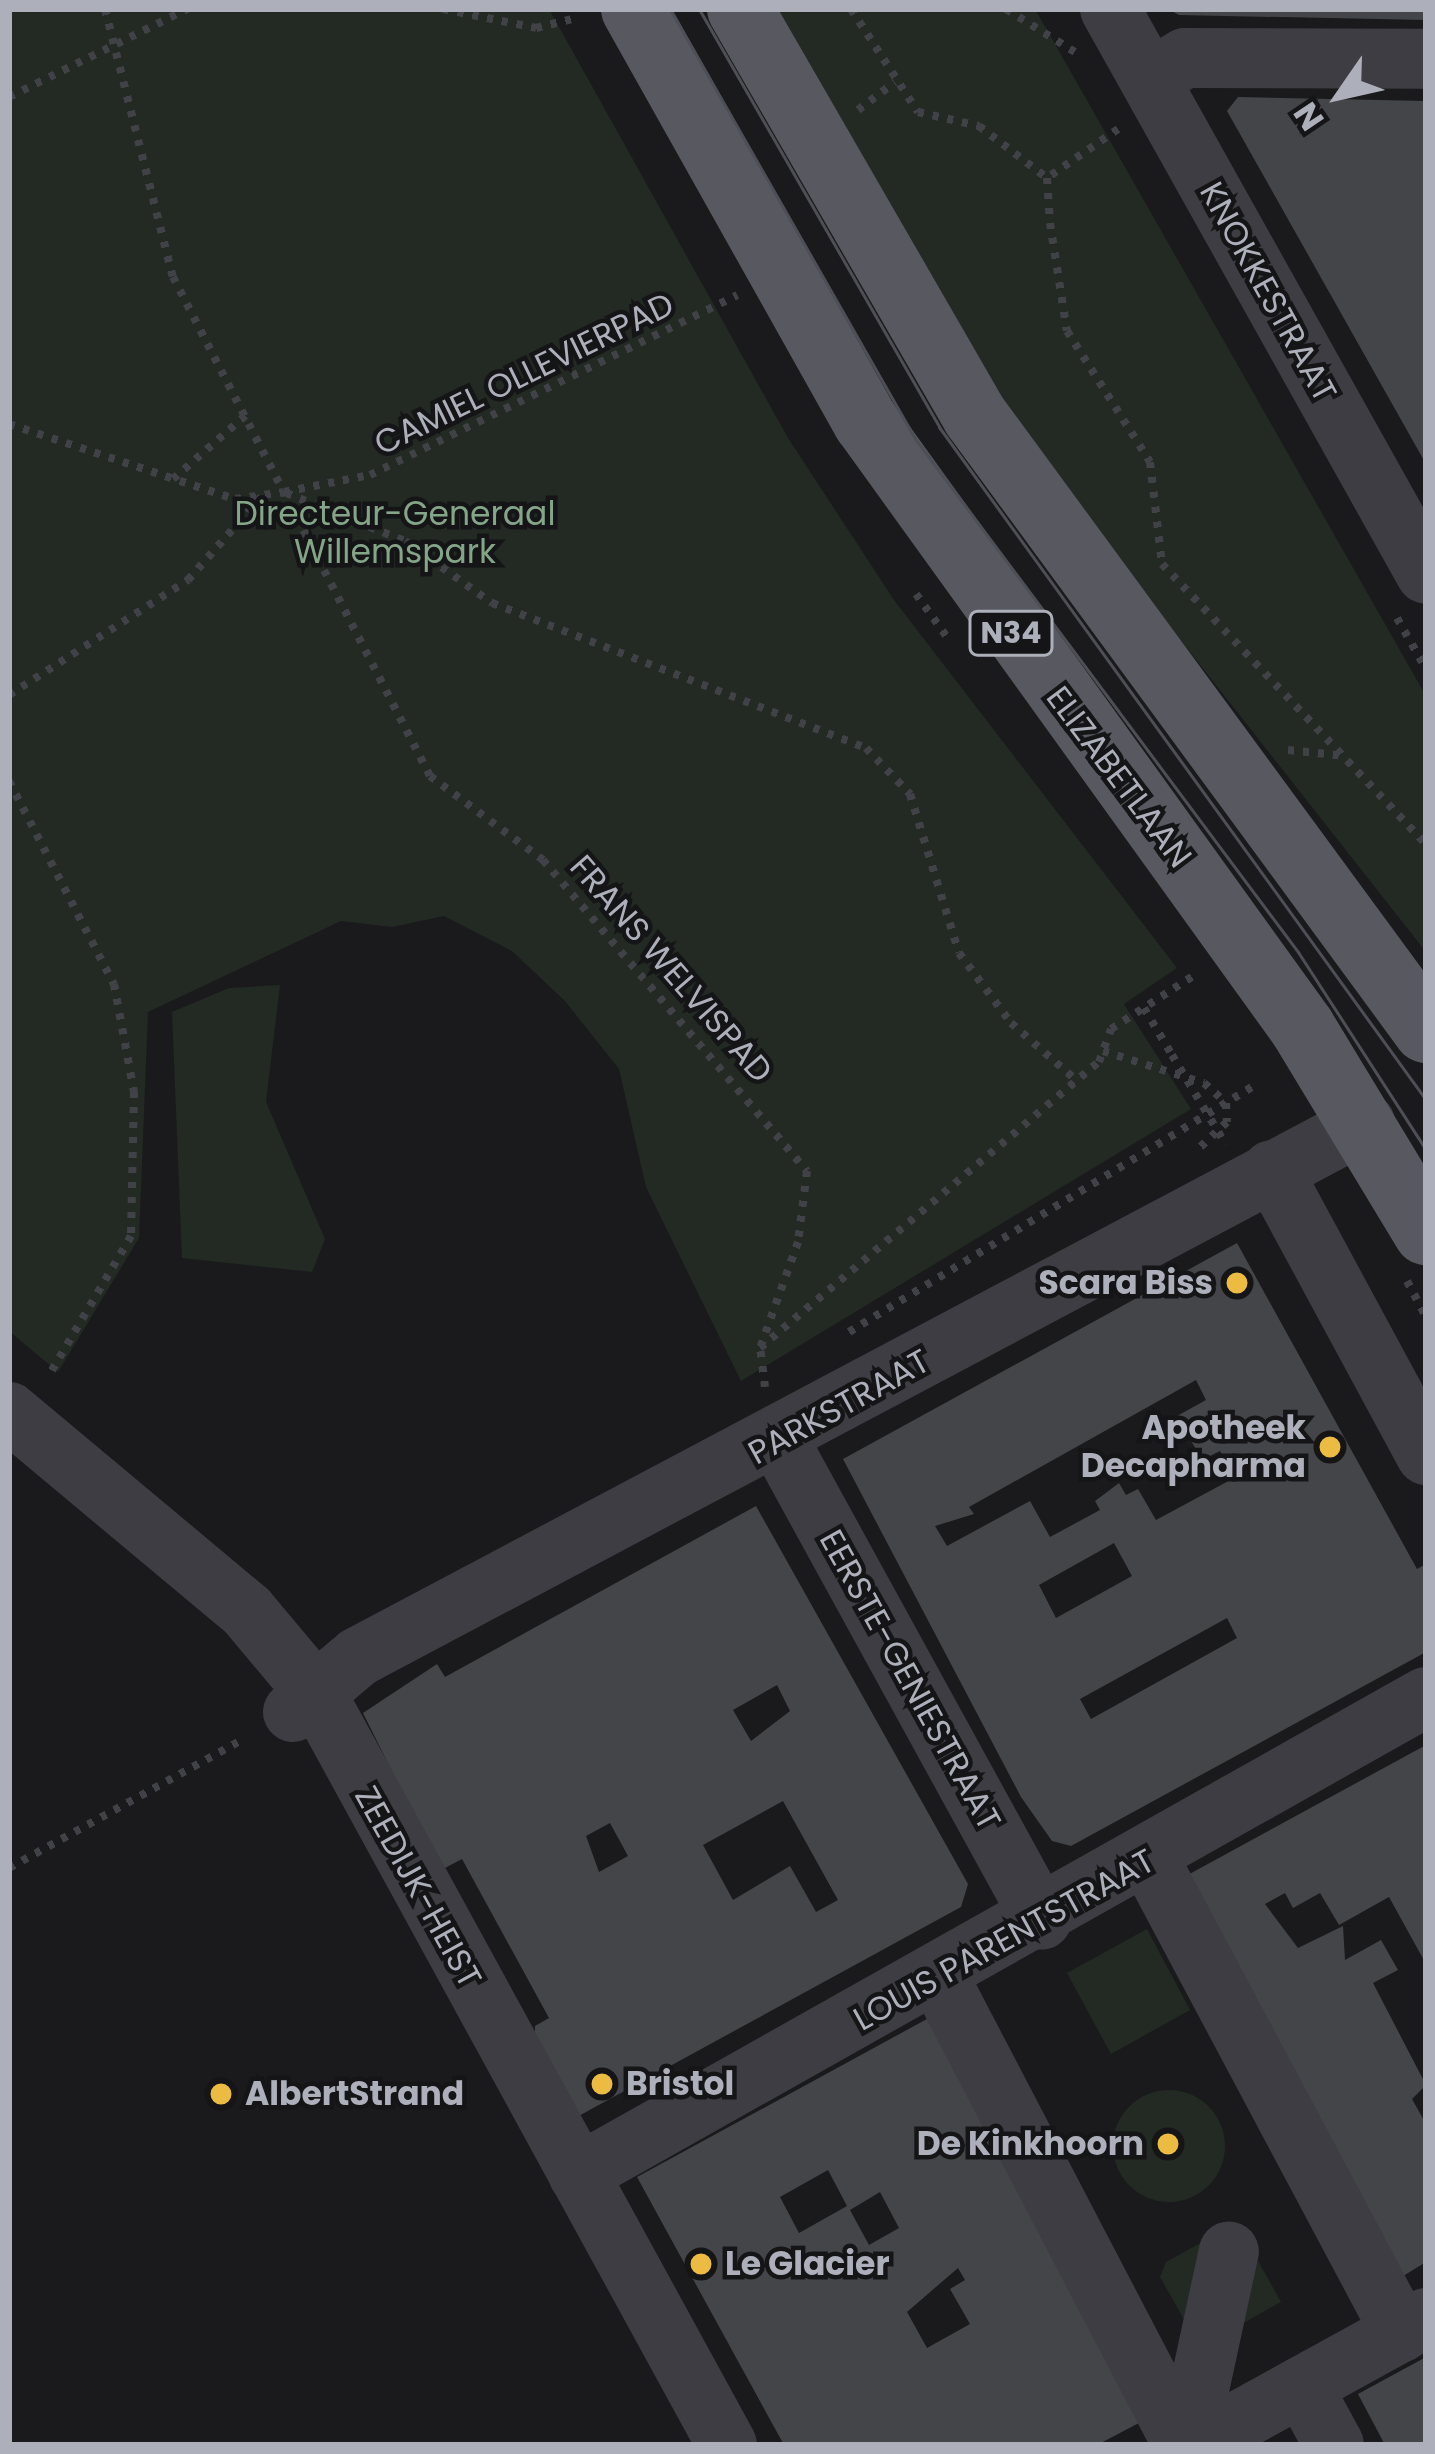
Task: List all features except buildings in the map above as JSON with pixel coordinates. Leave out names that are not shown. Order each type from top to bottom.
[{"type":"main road","name":"N34","points":[[740,9],[998,450],[1426,1030]]},
{"type":"main road","name":"ELIZABETLAAN","points":[[605,14],[931,520],[1365,1124],[1426,1232]]},
{"type":"street","name":"KNOKKESTRAAT","points":[[1110,9],[1426,574]]},
{"type":"street","points":[[1150,79],[1185,58],[1426,59]]},
{"type":"street","name":"PARKSTRAAT","points":[[304,1702],[358,1657],[779,1441],[1249,1157],[1365,1124]]},
{"type":"street","points":[[1249,1157],[1426,1455]]},
{"type":"street","name":"ZEEDIJK-HEIST","points":[[9,1412],[247,1611],[578,2174],[727,2445]]},
{"type":"street","name":"EERSTE-GENIESTRAAT","points":[[779,1441],[1042,1920]]},
{"type":"street","name":"LOUIS PARENTSTRAAT","points":[[578,2174],[1150,1861],[1426,1697]]},
{"type":"street","points":[[1150,1861],[1413,2325],[1188,2445]]},
{"type":"street","points":[[938,1976],[1188,2445]]},
{"type":"street","points":[[1188,2445],[1229,2251]]},
{"type":"street","points":[[1301,2386],[1334,2445]]},
{"type":"path","name":"FRANS WELVISPAD","points":[[105,9],[173,277],[430,776],[543,860],[793,1144],[808,1199],[760,1348]]},
{"type":"path","points":[[9,98],[187,9]]},
{"type":"path","points":[[443,9],[536,28],[605,14]]},
{"type":"path","points":[[851,9],[918,112],[979,127],[1047,178],[1067,331],[1141,438],[1162,564],[1426,844]]},
{"type":"path","points":[[843,122],[895,82]]},
{"type":"path","points":[[1047,178],[1118,129]]},
{"type":"path","name":"CAMIEL OLLEVIERPAD","points":[[9,424],[172,480],[262,495],[284,492],[370,475],[776,274]]},
{"type":"path","points":[[172,480],[246,415]]},
{"type":"path","points":[[284,492],[406,541],[492,603],[866,748],[910,794],[959,953],[1011,1023],[1077,1081]]},
{"type":"path","points":[[9,695],[188,580],[262,495]]},
{"type":"path","points":[[9,782],[114,985],[131,1041],[131,1236],[54,1367]]},
{"type":"path","points":[[764,1383],[760,1348],[1077,1081],[1103,1051],[1111,1029],[1199,972]]},
{"type":"path","points":[[1144,1008],[1172,1055],[1249,1157]]},
{"type":"path","points":[[1103,1051],[1204,1083],[1226,1103],[1227,1122],[1209,1139]]},
{"type":"path","points":[[831,1343],[1252,1087]]},
{"type":"path","points":[[9,1868],[238,1742]]},
{"type":"green space","name":"Directeur-Generaal Willemspark","points":[[9,9],[549,9],[788,438],[894,600],[1177,968],[1124,1004],[1191,1109],[741,1381],[646,1187],[619,1069],[565,1001],[512,951],[444,916],[392,927],[341,921],[148,1012],[139,1238],[58,1372],[9,1331]]},
{"type":"green space","points":[[774,9],[1035,9],[1426,696],[1426,952],[1042,464]]},
{"type":"green space","points":[[280,985],[266,1102],[325,1239],[312,1272],[182,1258],[172,1012],[229,988]]},
{"type":"green space","points":[[1147,1929],[1190,2010],[1111,2054],[1067,1973]]},
{"type":"green space","points":[[1169,2090],[1191,2094],[1209,2106],[1221,2124],[1225,2146],[1221,2168],[1209,2186],[1191,2198],[1169,2202],[1147,2198],[1129,2186],[1117,2168],[1113,2146],[1117,2124],[1129,2106],[1147,2094]]},
{"type":"green space","points":[[1237,2223],[1281,2302],[1227,2332],[1187,2325],[1160,2277],[1166,2262]]},
{"type":"tram line","points":[[670,9],[916,440],[1298,952],[1426,1150]]},
{"type":"tram line","points":[[699,9],[939,427],[1426,1100]]},
{"type":"place","name":"Scara Biss","points":[[1237,1283]]},
{"type":"place","name":"Apotheek Decapharma","points":[[1330,1447]]},
{"type":"place","name":"Bristol","points":[[602,2084]]},
{"type":"place","name":"AlbertStrand","points":[[221,2094]]},
{"type":"place","name":"De Kinkhoorn","points":[[1168,2144]]},
{"type":"place","name":"Le Glacier","points":[[701,2264]]}]
